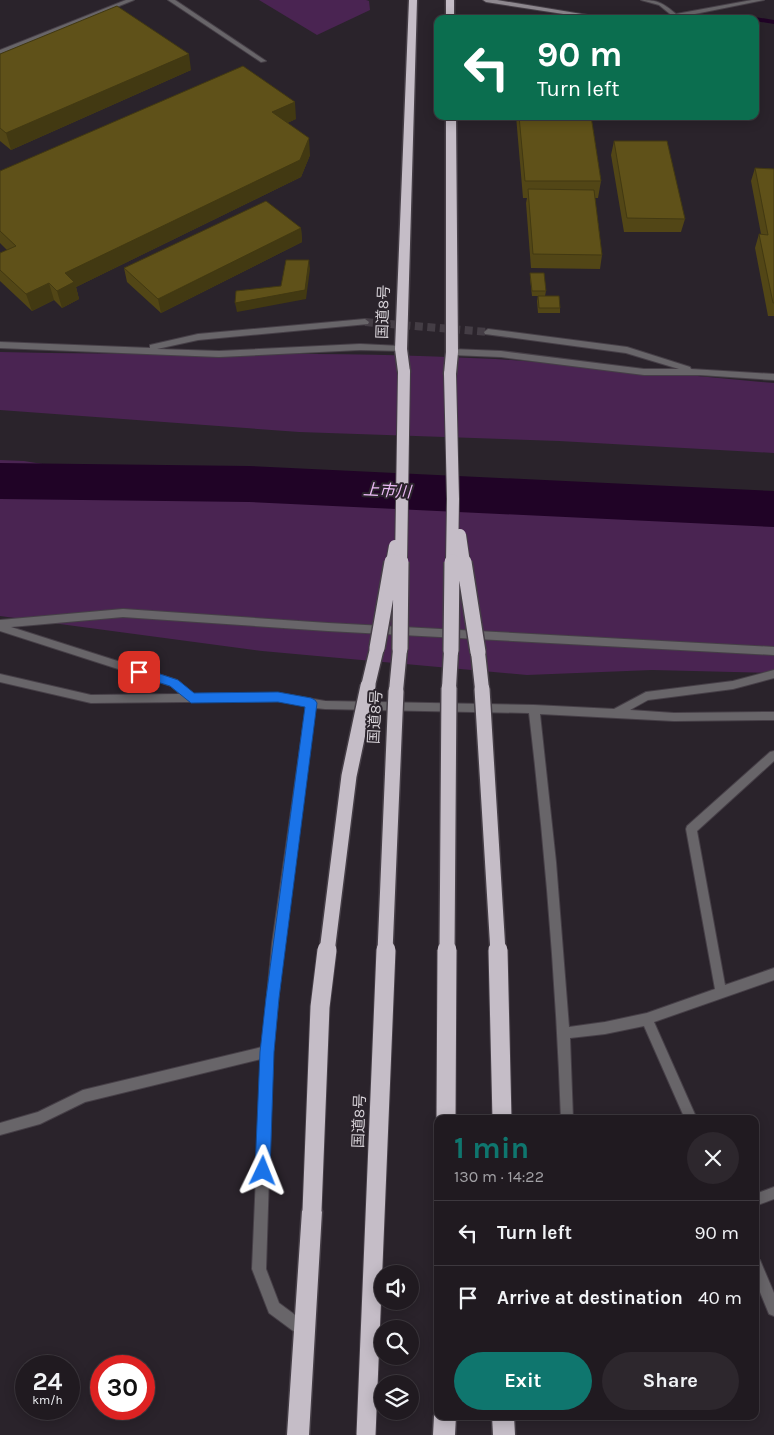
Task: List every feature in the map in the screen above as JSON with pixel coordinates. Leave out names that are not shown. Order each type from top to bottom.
[{"type":"highway","name":"国道8号","points":[[366,1435],[396,691],[400,649],[404,372],[402,349],[413,0]]},
{"type":"highway","points":[[450,0],[450,15]]},
{"type":"highway","points":[[446,1115],[449,688],[453,499],[450,374],[452,352],[451,120]]},
{"type":"highway","points":[[298,1435],[306,1332],[320,1007],[349,776],[377,648],[403,497]]},
{"type":"highway","points":[[453,499],[478,652],[482,689],[500,988],[502,1115]]},
{"type":"highway","points":[[444,1435],[445,1420]]},
{"type":"highway","points":[[504,1420],[504,1435]]},
{"type":"street","points":[[0,52],[131,0]]},
{"type":"street","points":[[171,0],[263,61]]},
{"type":"street","points":[[486,0],[583,15]]},
{"type":"street","points":[[644,0],[661,4],[674,15]]},
{"type":"street","points":[[680,15],[761,0]]},
{"type":"street","points":[[137,351],[198,337],[365,322]]},
{"type":"street","points":[[488,332],[627,350],[700,372]]},
{"type":"street","points":[[0,344],[219,354],[360,347],[402,349]]},
{"type":"street","points":[[452,352],[500,354],[644,372],[700,372],[774,377]]},
{"type":"street","points":[[0,626],[123,613],[328,627],[774,650]]},
{"type":"street","points":[[0,626],[174,683],[191,698]]},
{"type":"street","points":[[615,713],[646,696],[733,685],[774,674]]},
{"type":"street","points":[[0,678],[91,699],[278,697],[311,703],[534,709],[674,717],[774,716]]},
{"type":"street","points":[[306,1332],[274,1308],[259,1269],[267,1052],[278,944],[311,703]]},
{"type":"street","points":[[534,709],[550,843],[565,1033],[567,1115]]},
{"type":"street","points":[[721,994],[692,829],[774,755]]},
{"type":"street","points":[[565,1033],[647,1019],[774,974]]},
{"type":"street","points":[[647,1019],[689,1115]]},
{"type":"street","points":[[0,1129],[40,1118],[83,1096],[267,1052]]},
{"type":"street","points":[[759,1199],[774,1193]]},
{"type":"street","points":[[759,1274],[774,1309]]},
{"type":"shaded area","points":[[259,0],[366,0],[369,1],[370,10],[317,35]]},
{"type":"shaded area","points":[[0,352],[433,356],[565,364],[774,383],[774,453],[559,441],[299,432],[0,410]]},
{"type":"shaded area","points":[[0,460],[24,461],[280,503],[535,489],[774,511],[774,673],[652,670],[527,675],[262,651],[0,616]]},
{"type":"building","points":[[117,6],[189,54],[6,133],[0,128],[0,54]]},
{"type":"building","points":[[243,66],[295,102],[272,112],[309,138],[300,160],[65,273],[74,282],[57,291],[49,283],[26,294],[0,270],[0,253],[16,246],[0,231],[0,171]]},
{"type":"building","points":[[519,120],[592,120],[601,181],[525,181]]},
{"type":"building","points":[[614,141],[667,141],[685,219],[627,218]]},
{"type":"building","points":[[755,168],[774,169],[774,303],[759,234],[768,235]]},
{"type":"building","points":[[528,189],[594,190],[602,255],[533,254]]},
{"type":"building","points":[[266,201],[301,228],[158,299],[124,268]]},
{"type":"building","points":[[286,260],[309,260],[305,290],[235,303],[236,291],[281,286]]},
{"type":"building","points":[[530,273],[544,273],[546,291],[532,291]]},
{"type":"building","points":[[538,296],[559,296],[560,308],[539,308]]},
{"type":"waterway","points":[[759,20],[774,22]]},
{"type":"waterway","name":"上市川","points":[[0,481],[249,484],[774,509]]},
{"type":"tunnel","points":[[365,322],[488,332]]},
{"type":"route","points":[[139,672],[174,683],[191,698],[278,697],[311,703],[278,944],[267,1052],[263,1171]]}]
